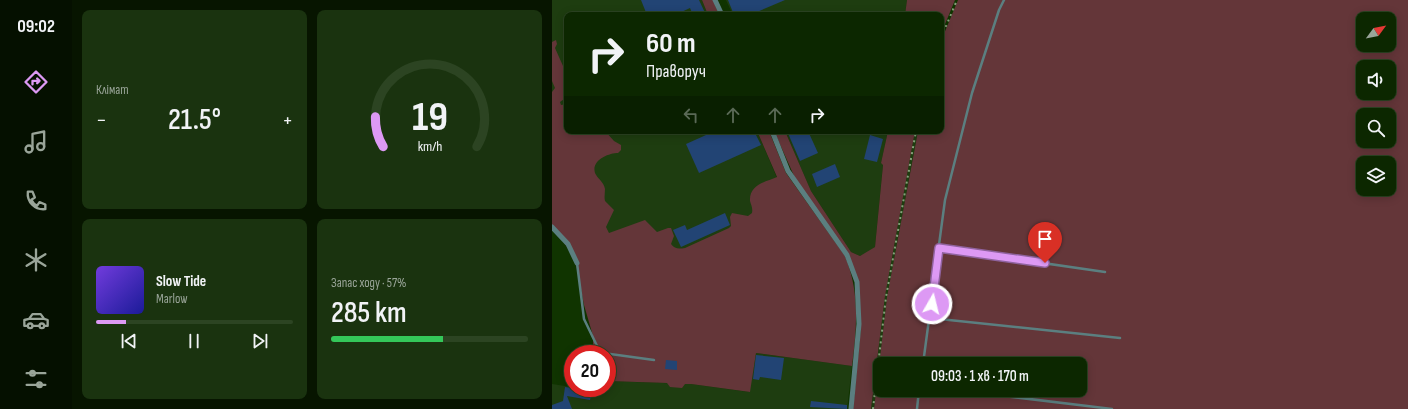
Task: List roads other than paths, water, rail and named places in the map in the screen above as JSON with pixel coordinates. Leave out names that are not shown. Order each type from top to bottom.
[{"type":"street","points":[[715,0],[721,12]]},
{"type":"street","points":[[773,134],[792,178],[847,255],[857,282],[859,324],[851,409]]},
{"type":"street","points":[[552,226],[568,244],[577,263]]},
{"type":"lane","points":[[924,357],[945,200],[972,93],[999,10],[1004,0]]},
{"type":"lane","points":[[939,248],[1105,272]]},
{"type":"lane","points":[[577,263],[584,319],[599,350],[603,353],[654,360]]},
{"type":"lane","points":[[930,318],[1120,338]]},
{"type":"lane","points":[[916,409],[919,397]]},
{"type":"lane","points":[[1013,397],[1112,409]]},
{"type":"railway","points":[[944,31],[957,0]]},
{"type":"railway","points":[[873,409],[886,297],[915,134]]}]
